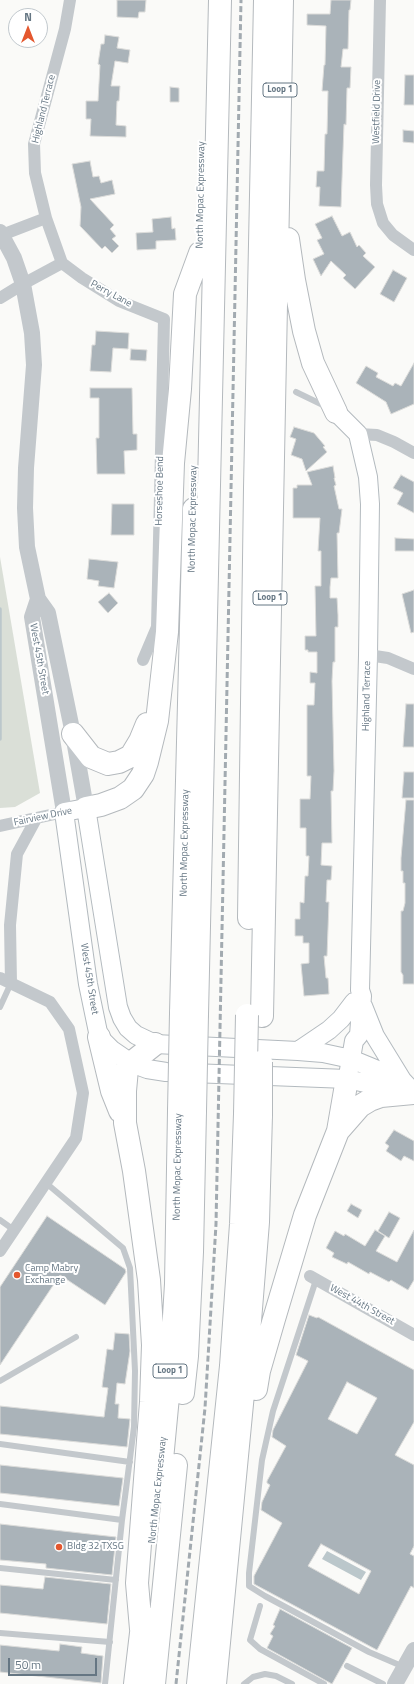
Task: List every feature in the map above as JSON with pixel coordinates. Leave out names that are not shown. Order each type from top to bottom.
[{"type":"highway","name":"North Mopac Expressway","points":[[135,1684],[159,1491],[171,1365],[187,1111],[205,0]]},
{"type":"highway","points":[[189,1014],[220,0]]},
{"type":"highway","points":[[254,1015],[255,496],[265,0]]},
{"type":"highway","name":"Loop 1","points":[[215,1684],[236,1480],[258,1222],[253,1115],[254,1015],[282,0]]},
{"type":"highway","points":[[278,180],[294,280],[304,331],[313,363],[336,412]]},
{"type":"highway","points":[[86,808],[101,805],[120,798],[133,789],[143,774],[157,721],[168,632],[173,463],[180,389],[185,294],[200,253]]},
{"type":"highway","points":[[73,734],[91,757],[108,764],[120,762],[132,756],[159,702]]},
{"type":"highway","points":[[99,1037],[112,1091],[125,1123],[134,1171],[149,1280],[153,1345],[151,1402],[137,1584],[141,1630]]},
{"type":"highway","points":[[125,1123],[127,1069],[131,1063],[155,1044]]},
{"type":"highway","points":[[236,1480],[251,1416],[259,1371],[305,1215],[338,1131],[349,1069]]},
{"type":"highway","points":[[338,1131],[360,1106],[370,1100],[381,1096],[411,1090]]},
{"type":"highway","points":[[154,1684],[187,1356],[192,1252],[187,1111]]},
{"type":"highway","points":[[198,1684],[231,1366],[242,1224],[253,1115]]},
{"type":"main road","points":[[336,412],[358,434]]},
{"type":"main road","name":"Highland Terrace","points":[[349,1069],[354,1041],[350,1034],[359,998],[368,655],[370,504],[368,477],[358,434]]},
{"type":"main road","name":"Fairview Drive","points":[[64,812],[86,808]]},
{"type":"main road","name":"West 45th Street","points":[[86,808],[118,1007],[128,1028],[136,1036],[155,1044],[323,1053],[349,1069],[411,1090]]},
{"type":"main road","name":"West 45th Street","points":[[64,812],[88,984],[99,1037],[112,1050],[131,1063],[147,1069],[186,1074],[349,1069]]},
{"type":"main road","points":[[298,1051],[329,1030],[341,1019],[359,998],[378,1041],[411,1090]]},
{"type":"street","name":"Highland Terrace","points":[[62,263],[46,218],[35,173],[34,144],[65,29],[70,0]]},
{"type":"street","name":"Westfield Drive","points":[[380,0],[376,185],[377,204],[383,222],[393,235],[414,250]]},
{"type":"street","points":[[23,284],[14,258],[1,233],[46,218]]},
{"type":"street","points":[[0,298],[62,263]]},
{"type":"street","name":"Perry Lane","points":[[62,263],[82,278],[120,301],[164,319]]},
{"type":"street","name":"West 45th Street","points":[[23,284],[32,333],[34,365],[26,468],[25,508],[27,546],[38,599],[48,613],[73,734],[86,808]]},
{"type":"street","name":"Horseshoe Bend","points":[[143,660],[157,627],[164,319]]},
{"type":"street","points":[[358,434],[377,435],[414,453]]},
{"type":"street","name":"West 45th Street","points":[[38,599],[32,617],[64,812]]},
{"type":"street","points":[[368,655],[388,658],[414,669]]},
{"type":"street","name":"Fairview Drive","points":[[0,826],[64,812]]},
{"type":"street","points":[[11,983],[10,925],[17,854],[36,819]]},
{"type":"street","points":[[0,978],[50,1002],[69,1028],[83,1093],[76,1138],[0,1251]]},
{"type":"street","name":"West 44th Street","points":[[313,1278],[414,1334]]},
{"type":"street","points":[[395,1684],[414,1650]]},
{"type":"lane","points":[[296,392],[336,412]]},
{"type":"lane","points":[[0,1007],[11,983]]},
{"type":"lane","points":[[46,1183],[123,1248],[130,1268],[135,1371],[134,1427],[122,1520],[105,1684]]},
{"type":"lane","points":[[0,1220],[14,1230]]},
{"type":"lane","points":[[313,1278],[273,1411],[262,1460],[249,1586],[362,1648],[404,1667]]},
{"type":"lane","points":[[0,1381],[76,1337]]},
{"type":"lane","points":[[0,1444],[130,1462]]},
{"type":"lane","points":[[0,1504],[122,1520]]},
{"type":"lane","points":[[0,1568],[116,1580]]},
{"type":"lane","points":[[260,1606],[250,1640],[260,1649],[324,1684]]},
{"type":"lane","points":[[0,1633],[110,1642]]},
{"type":"lane","points":[[346,1666],[383,1684]]},
{"type":"lane","points":[[244,1684],[253,1677],[265,1674],[276,1676],[292,1684]]},
{"type":"shaded area","points":[[0,557],[40,793],[15,807],[0,808]]},
{"type":"shaded area","points":[[327,1551],[366,1572],[361,1580],[322,1559]]},
{"type":"building","points":[[117,0],[146,0],[145,12],[139,12],[138,18],[117,17]]},
{"type":"building","points":[[331,0],[351,0],[349,10],[348,49],[343,49],[341,67],[351,67],[350,88],[347,88],[346,125],[344,124],[341,207],[319,206],[320,187],[316,187],[317,171],[324,171],[325,134],[327,134],[328,91],[322,91],[325,65],[326,26],[307,25],[307,14],[330,14]]},
{"type":"building","points":[[105,35],[119,37],[117,48],[130,50],[128,63],[115,61],[111,86],[120,86],[119,101],[117,101],[116,125],[126,126],[126,137],[90,136],[91,119],[86,119],[86,101],[98,101],[100,65],[98,64],[101,44],[104,44]]},
{"type":"building","points":[[405,75],[414,75],[414,105],[404,105]]},
{"type":"building","points":[[170,87],[179,88],[179,102],[170,102]]},
{"type":"building","points":[[403,130],[414,131],[414,143],[403,142]]},
{"type":"building","points":[[90,161],[93,177],[99,176],[101,183],[112,180],[115,194],[90,199],[114,225],[110,229],[116,236],[112,239],[119,246],[112,253],[105,246],[102,249],[80,226],[81,207],[72,164]]},
{"type":"building","points":[[332,216],[342,236],[350,232],[357,247],[359,245],[366,253],[363,256],[375,267],[355,289],[343,278],[346,275],[331,261],[321,276],[313,259],[324,254],[317,240],[322,238],[315,224]]},
{"type":"building","points":[[171,217],[172,229],[175,228],[176,240],[156,241],[156,249],[137,250],[136,233],[153,232],[152,219]]},
{"type":"building","points":[[393,270],[407,278],[394,302],[380,294]]},
{"type":"building","points":[[96,331],[129,333],[128,349],[113,348],[111,372],[90,371],[92,345],[95,345]]},
{"type":"building","points":[[131,349],[147,350],[146,361],[130,360]]},
{"type":"building","points":[[414,363],[414,404],[391,414],[386,402],[356,383],[366,366],[378,373],[376,377],[393,386],[395,383],[401,386]]},
{"type":"building","points":[[90,388],[132,388],[133,434],[137,434],[137,450],[124,451],[125,474],[97,474],[96,438],[99,438],[99,398],[90,398]]},
{"type":"building","points":[[294,427],[314,433],[325,446],[323,447],[327,452],[306,471],[302,459],[291,455],[296,439],[290,437]]},
{"type":"building","points":[[333,466],[336,485],[334,486],[339,509],[342,509],[339,533],[337,533],[338,578],[331,578],[330,587],[330,598],[337,598],[338,615],[338,627],[335,627],[335,662],[333,662],[332,681],[334,771],[333,791],[331,791],[332,843],[322,843],[321,865],[332,866],[331,880],[327,880],[326,902],[329,902],[327,956],[324,956],[329,994],[304,996],[301,964],[309,963],[309,943],[303,943],[303,936],[295,936],[295,919],[300,919],[300,902],[304,903],[305,876],[308,876],[309,856],[306,856],[306,828],[300,828],[300,799],[310,799],[311,776],[307,776],[307,705],[314,705],[315,683],[310,683],[310,672],[317,673],[317,652],[308,652],[308,650],[305,650],[305,636],[316,636],[315,586],[321,586],[321,551],[318,551],[320,518],[293,518],[293,488],[297,488],[297,485],[312,485],[307,472]]},
{"type":"building","points":[[401,475],[414,482],[414,513],[397,504],[403,493],[393,488]]},
{"type":"building","points":[[112,504],[134,504],[134,535],[111,535]]},
{"type":"building","points":[[395,538],[414,539],[414,551],[395,551]]},
{"type":"building","points":[[89,559],[118,562],[114,588],[98,586],[99,581],[87,579]]},
{"type":"building","points":[[414,590],[414,632],[411,633],[402,594]]},
{"type":"building","points":[[109,593],[118,603],[108,613],[98,602]]},
{"type":"building","points":[[406,704],[414,704],[414,747],[403,747]]},
{"type":"building","points":[[404,772],[414,772],[414,798],[402,798]]},
{"type":"building","points":[[406,800],[414,800],[414,984],[403,984],[403,975],[401,972],[401,911],[403,911],[405,903],[405,883],[403,883],[403,871],[401,871],[401,858]]},
{"type":"building","points":[[394,1130],[414,1141],[414,1161],[404,1156],[401,1161],[386,1151],[389,1146],[385,1143]]},
{"type":"building","points":[[351,1204],[362,1210],[358,1218],[347,1211]]},
{"type":"building","points":[[389,1212],[400,1218],[389,1238],[378,1231]]},
{"type":"building","points":[[47,1216],[125,1269],[126,1272],[105,1305],[60,1275],[0,1365],[0,1287]]},
{"type":"building","points":[[375,1230],[385,1236],[376,1251],[397,1262],[414,1230],[414,1280],[408,1290],[391,1280],[389,1282],[370,1272],[369,1274],[348,1262],[347,1264],[332,1257],[334,1253],[326,1248],[335,1231],[344,1236],[345,1234],[365,1246]]},
{"type":"building","points":[[309,1315],[318,1317],[414,1370],[414,1422],[395,1455],[414,1465],[414,1546],[410,1554],[414,1556],[414,1588],[411,1586],[377,1650],[254,1584],[254,1576],[282,1523],[261,1510],[262,1502],[270,1485],[267,1481],[286,1446],[272,1437],[273,1430],[308,1361],[296,1355]],"holes":[[[347,1382],[377,1398],[357,1434],[328,1419]],[[321,1544],[371,1571],[359,1594],[308,1566]]]},
{"type":"building","points":[[115,1333],[129,1334],[130,1351],[125,1384],[117,1383],[115,1404],[119,1404],[118,1418],[130,1419],[127,1447],[0,1434],[0,1406],[104,1417],[108,1388],[102,1387],[107,1349],[113,1350]]},
{"type":"building","points":[[0,1465],[123,1478],[119,1506],[0,1493]]},
{"type":"building","name":"Bldg 32 TXSG","points":[[0,1524],[116,1537],[112,1575],[46,1568],[46,1564],[0,1560]]},
{"type":"building","points":[[45,1577],[111,1584],[107,1624],[0,1613],[0,1585],[43,1589]]},
{"type":"building","points":[[280,1609],[352,1648],[332,1684],[267,1648],[273,1636],[270,1634],[275,1626],[273,1625]]},
{"type":"building","points":[[60,1644],[82,1647],[81,1653],[103,1656],[101,1683],[0,1672],[0,1645],[59,1651]]},
{"type":"waterway","points":[[0,609],[0,739]]},
{"type":"railway","points":[[176,1684],[205,1408],[216,1224],[241,0]]},
{"type":"place","name":"Camp Mabry Exchange","points":[[17,1275]]},
{"type":"place","name":"Bldg 32 TXSG","points":[[59,1547]]}]
